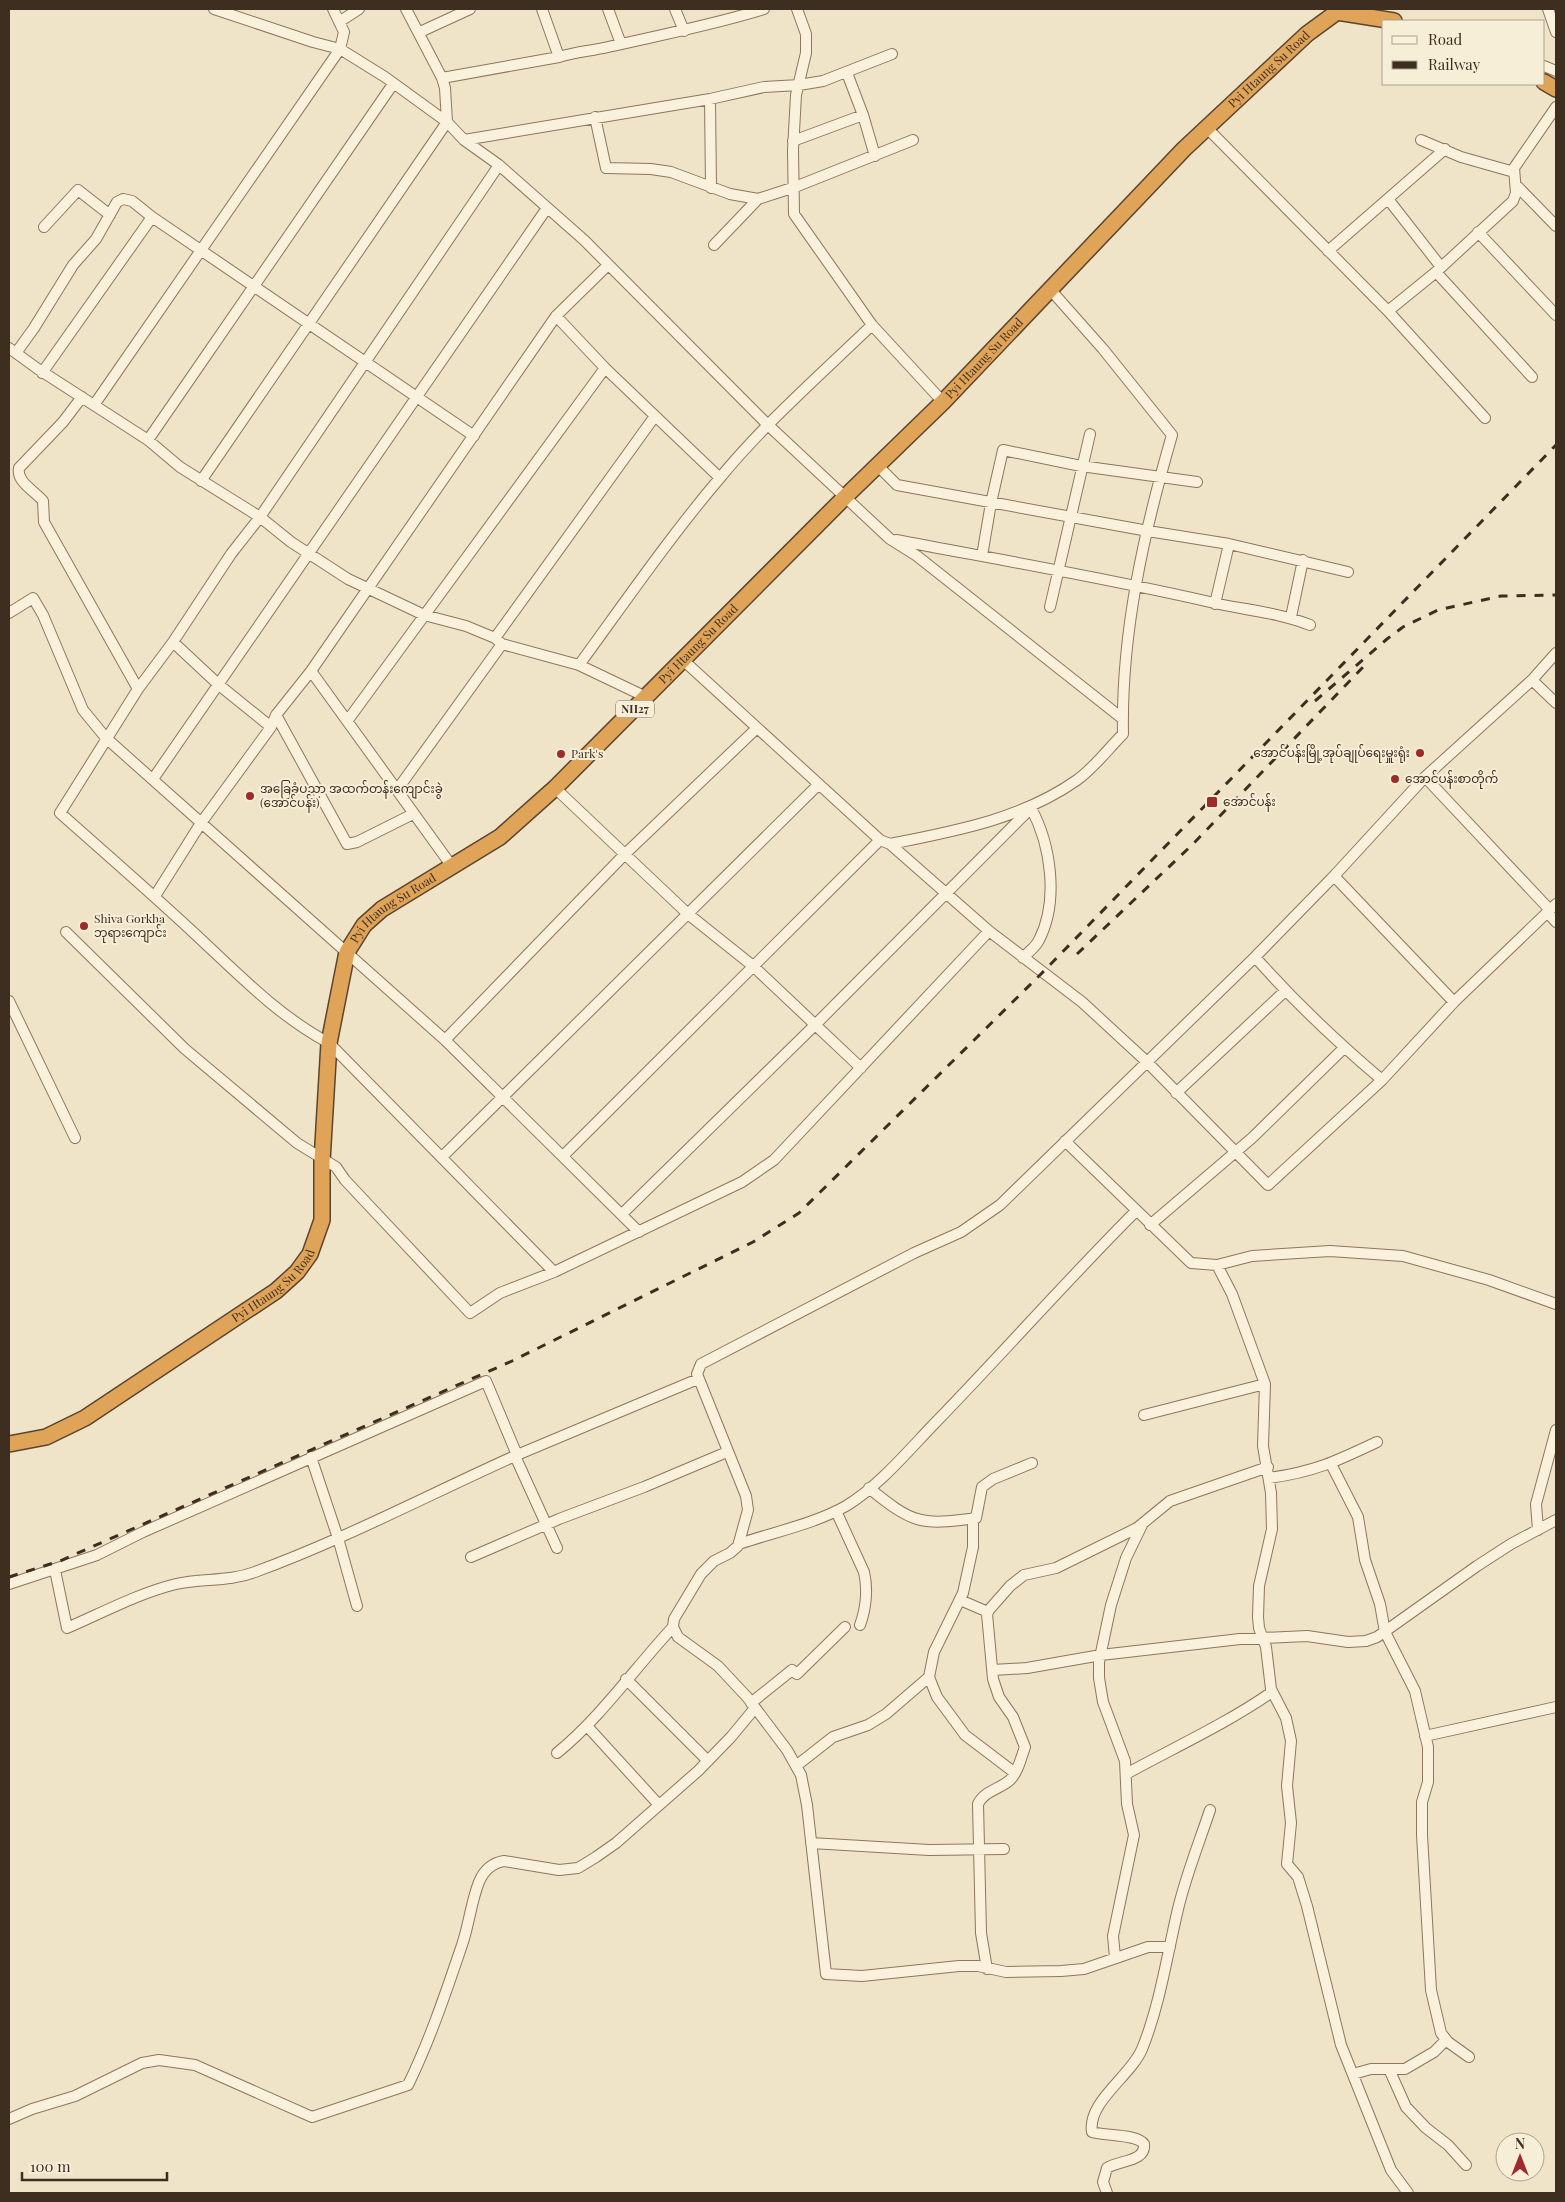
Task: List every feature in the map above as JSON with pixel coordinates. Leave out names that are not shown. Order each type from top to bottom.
[{"type":"highway","name":"Pyi Htaung Su Road","points":[[9,1444],[46,1437],[85,1418],[276,1291],[297,1272],[310,1254],[322,1220],[322,1160],[329,1043],[347,952],[364,926],[382,909],[451,865],[500,837],[555,788],[942,402],[1049,288],[1206,127],[1307,34],[1338,10],[1389,20]]},
{"type":"highway","points":[[1545,83],[1556,89]]},
{"type":"street","points":[[214,9],[340,49],[447,122],[464,140],[499,165],[584,240],[768,425],[890,539],[917,556],[1123,719]]},
{"type":"street","points":[[94,405],[340,49],[344,32],[333,9]]},
{"type":"street","points":[[339,22],[360,9]]},
{"type":"street","points":[[201,481],[447,122],[446,97],[442,78],[420,32],[406,9]]},
{"type":"street","points":[[420,32],[470,9]]},
{"type":"street","points":[[542,9],[559,57]]},
{"type":"street","points":[[608,9],[621,44]]},
{"type":"street","points":[[675,9],[684,31]]},
{"type":"street","points":[[442,78],[559,57],[574,52],[684,31],[715,24],[746,12],[764,9]]},
{"type":"street","points":[[797,9],[806,34],[806,53],[796,95],[793,141],[794,214],[872,325],[942,402]]},
{"type":"street","points":[[1548,9],[1556,32]]},
{"type":"street","points":[[464,140],[710,99],[764,86],[799,85],[848,73],[892,54]]},
{"type":"street","points":[[848,73],[875,156]]},
{"type":"street","points":[[148,440],[393,84]]},
{"type":"street","points":[[710,99],[710,188]]},
{"type":"street","points":[[1388,311],[1439,270],[1513,201],[1516,186],[1514,172],[1556,107]]},
{"type":"street","points":[[793,141],[863,115]]},
{"type":"street","points":[[595,117],[606,168],[651,169],[671,172],[710,188],[758,199],[795,187],[913,140]]},
{"type":"street","points":[[1206,127],[1388,311],[1485,418]]},
{"type":"street","points":[[1421,140],[1461,157],[1514,172]]},
{"type":"street","points":[[1328,251],[1445,149]]},
{"type":"street","points":[[499,165],[260,517],[231,554],[173,642],[138,689],[60,813],[154,896],[259,994],[306,1031],[329,1043],[554,1272]]},
{"type":"street","points":[[1516,186],[1556,226]]},
{"type":"street","points":[[44,227],[79,190],[110,215]]},
{"type":"street","points":[[474,436],[419,397],[364,363],[310,323],[152,218],[132,201],[123,199],[117,202],[96,239],[73,265],[34,328],[12,350],[42,372],[148,440],[180,467],[260,517],[291,542],[367,590],[424,616],[466,626],[498,641],[580,665],[646,697]]},
{"type":"street","points":[[714,246],[758,199]]},
{"type":"street","points":[[1388,199],[1439,270],[1532,376]]},
{"type":"street","points":[[153,779],[419,397],[547,208]]},
{"type":"street","points":[[42,372],[152,218]]},
{"type":"street","points":[[1478,232],[1556,315]]},
{"type":"street","points":[[154,896],[201,823],[272,727],[276,716],[311,671],[556,316],[608,265]]},
{"type":"street","points":[[622,1214],[815,1025],[1031,808],[1078,780],[1123,734],[1128,626],[1160,477],[1172,435],[1103,349],[1049,288]]},
{"type":"street","points":[[556,316],[604,368],[720,478]]},
{"type":"street","points":[[580,665],[688,516],[720,478],[768,425],[872,325]]},
{"type":"street","points":[[348,720],[604,368]]},
{"type":"street","points":[[82,397],[62,422],[19,468],[18,473],[21,479],[43,501],[44,522],[138,689]]},
{"type":"street","points":[[397,790],[655,416]]},
{"type":"street","points":[[1050,607],[1081,466],[1090,434]]},
{"type":"street","points":[[982,556],[1003,450],[1081,466],[1197,482]]},
{"type":"street","points":[[877,465],[897,485],[1148,532],[1229,544],[1348,572]]},
{"type":"street","points":[[890,539],[1137,585],[1215,604],[1291,617],[1310,625]]},
{"type":"street","points":[[1215,604],[1229,544]]},
{"type":"street","points":[[1291,617],[1303,560]]},
{"type":"street","points":[[9,613],[33,598],[43,615],[83,710],[106,738],[445,1040],[639,1232]]},
{"type":"street","points":[[173,642],[219,685],[272,727]]},
{"type":"street","points":[[739,1544],[748,1510],[746,1496],[698,1379],[697,1374],[701,1364],[914,1253],[961,1232],[1000,1204],[1255,957],[1334,876],[1425,777],[1532,680],[1556,653]]},
{"type":"street","points":[[683,660],[819,784],[945,894],[1023,958],[1082,1002],[1146,1061],[1234,1153],[1268,1185],[1382,1080],[1454,1002],[1551,909]]},
{"type":"street","points":[[311,671],[451,865]]},
{"type":"street","points":[[1532,680],[1556,703]]},
{"type":"street","points":[[276,716],[347,844],[357,842],[413,814]]},
{"type":"street","points":[[445,1040],[624,855],[757,728]]},
{"type":"street","points":[[1425,777],[1551,909],[1556,922]]},
{"type":"street","points":[[442,1157],[819,784]]},
{"type":"street","points":[[555,788],[688,914],[753,966],[861,1068]]},
{"type":"street","points":[[563,1156],[753,966],[885,842],[946,833],[1031,808]]},
{"type":"street","points":[[1023,958],[1039,942],[1047,917],[1049,891],[1049,867],[1045,843],[1031,808]]},
{"type":"street","points":[[1334,876],[1454,1002]]},
{"type":"street","points":[[66,932],[185,1048],[297,1143],[336,1167],[345,1180],[470,1313],[500,1293],[554,1272],[742,1182],[774,1160],[989,931]]},
{"type":"street","points":[[1255,957],[1285,991],[1344,1048],[1382,1080]]},
{"type":"street","points":[[1176,1093],[1285,991]]},
{"type":"street","points":[[9,1001],[75,1138]]},
{"type":"street","points":[[1150,1225],[1234,1153],[1344,1048]]},
{"type":"street","points":[[1065,1141],[1191,1263],[1216,1265],[1252,1256],[1330,1251],[1403,1256],[1489,1280],[1556,1304]]},
{"type":"street","points":[[1136,1211],[1006,1350],[869,1488],[836,1511],[739,1544],[730,1553],[714,1561],[701,1574],[674,1619],[673,1627],[678,1637],[718,1666],[753,1705],[801,1775],[807,1804],[826,1974],[862,1976],[959,1966],[978,1966],[1006,1972],[1061,1971],[1084,1969],[1148,1947],[1170,1947]]},
{"type":"street","points":[[1216,1265],[1232,1294],[1266,1384],[1263,1446],[1268,1472],[1272,1529],[1261,1579],[1258,1609],[1259,1628],[1266,1647],[1272,1692],[1286,1718],[1291,1741],[1288,1786],[1291,1823],[1287,1864],[1298,1877],[1307,1906],[1341,2045],[1391,2170],[1408,2193]]},
{"type":"street","points":[[55,1570],[68,1628],[137,1598],[176,1584],[233,1579],[247,1575],[338,1538],[516,1456],[698,1379]]},
{"type":"street","points":[[9,1584],[98,1554],[311,1457],[486,1381],[516,1456],[557,1548]]},
{"type":"street","points":[[1144,1416],[1266,1384]]},
{"type":"street","points":[[1538,1530],[1536,1504],[1556,1430]]},
{"type":"street","points":[[987,1969],[981,1933],[978,1804],[981,1798],[1010,1780],[1015,1773],[1025,1747],[1013,1716],[999,1698],[992,1670],[988,1612],[1010,1586],[1024,1575],[1056,1568],[1144,1522],[1170,1501],[1268,1472],[1302,1474],[1331,1464],[1377,1442]]},
{"type":"street","points":[[471,1557],[727,1452]]},
{"type":"street","points":[[311,1457],[338,1538],[357,1606]]},
{"type":"street","points":[[869,1488],[892,1506],[920,1521],[976,1518],[982,1487],[993,1479],[1032,1463]]},
{"type":"street","points":[[1331,1464],[1358,1517],[1365,1560],[1380,1604],[1385,1632],[1415,1691],[1428,1747],[1428,1782],[1422,1802],[1422,1835],[1431,1990],[1441,2033],[1446,2040],[1469,2057]]},
{"type":"street","points":[[836,1511],[866,1580],[865,1601],[860,1626]]},
{"type":"street","points":[[973,1518],[973,1547],[960,1600],[934,1652],[929,1677],[937,1697],[965,1735],[1015,1773]]},
{"type":"street","points":[[992,1670],[1027,1668],[1101,1655],[1240,1639],[1307,1636],[1348,1642],[1366,1641],[1385,1632],[1477,1566],[1556,1520]]},
{"type":"street","points":[[1115,1957],[1113,1936],[1134,1835],[1127,1804],[1125,1761],[1102,1702],[1099,1678],[1101,1655],[1111,1605],[1126,1558],[1144,1522]]},
{"type":"street","points":[[960,1600],[988,1612]]},
{"type":"street","points":[[557,1753],[587,1726],[673,1627]]},
{"type":"street","points":[[9,2119],[32,2109],[75,2096],[142,2063],[159,2060],[195,2065],[312,2117],[408,2085],[423,2054],[462,1943],[479,1882],[486,1870],[496,1862],[504,1861],[559,1870],[578,1868],[616,1843],[708,1761],[732,1737],[753,1705],[792,1670],[797,1674],[845,1627]]},
{"type":"street","points":[[796,1766],[833,1737],[868,1724],[886,1714],[929,1677]]},
{"type":"street","points":[[626,1679],[708,1761]]},
{"type":"street","points":[[1126,1774],[1224,1722],[1272,1692]]},
{"type":"street","points":[[1425,1736],[1556,1707]]},
{"type":"street","points":[[587,1726],[659,1804]]},
{"type":"street","points":[[1107,2193],[1103,2182],[1107,2168],[1141,2156],[1145,2150],[1144,2144],[1136,2138],[1106,2136],[1092,2132],[1092,2119],[1102,2102],[1134,2064],[1142,2050],[1179,1907],[1210,1810]]},
{"type":"street","points":[[811,1843],[929,1850],[1004,1849]]},
{"type":"street","points":[[1353,2074],[1371,2069],[1405,2069],[1419,2063],[1446,2040]]},
{"type":"street","points":[[1388,2069],[1406,2107],[1426,2128],[1448,2145],[1466,2165]]},
{"type":"railway","points":[[9,1577],[60,1561],[512,1361],[753,1242],[799,1213],[1042,973],[1556,445]]},
{"type":"railway","points":[[1315,701],[1403,627],[1438,610],[1501,596],[1556,595]]},
{"type":"railway","points":[[1077,954],[1192,845],[1365,665]]},
{"type":"place","name":"အောင်ပန်းမြို့အုပ်ချုပ်ရေးမှူးရုံး","points":[[1420,753]]},
{"type":"place","name":"Park's","points":[[561,754]]},
{"type":"place","name":"အောင်ပန်းစာတိုက်","points":[[1395,779]]},
{"type":"place","name":"အခြေခံပညာ အထက်တန်းကျောင်းခွဲ (အောင်ပန်း)","points":[[250,796]]},
{"type":"place","name":"အောင်ပန်း","points":[[1212,802]]},
{"type":"place","name":"Shiva Gorkha ဘုရားကျောင်း","points":[[84,926]]}]
